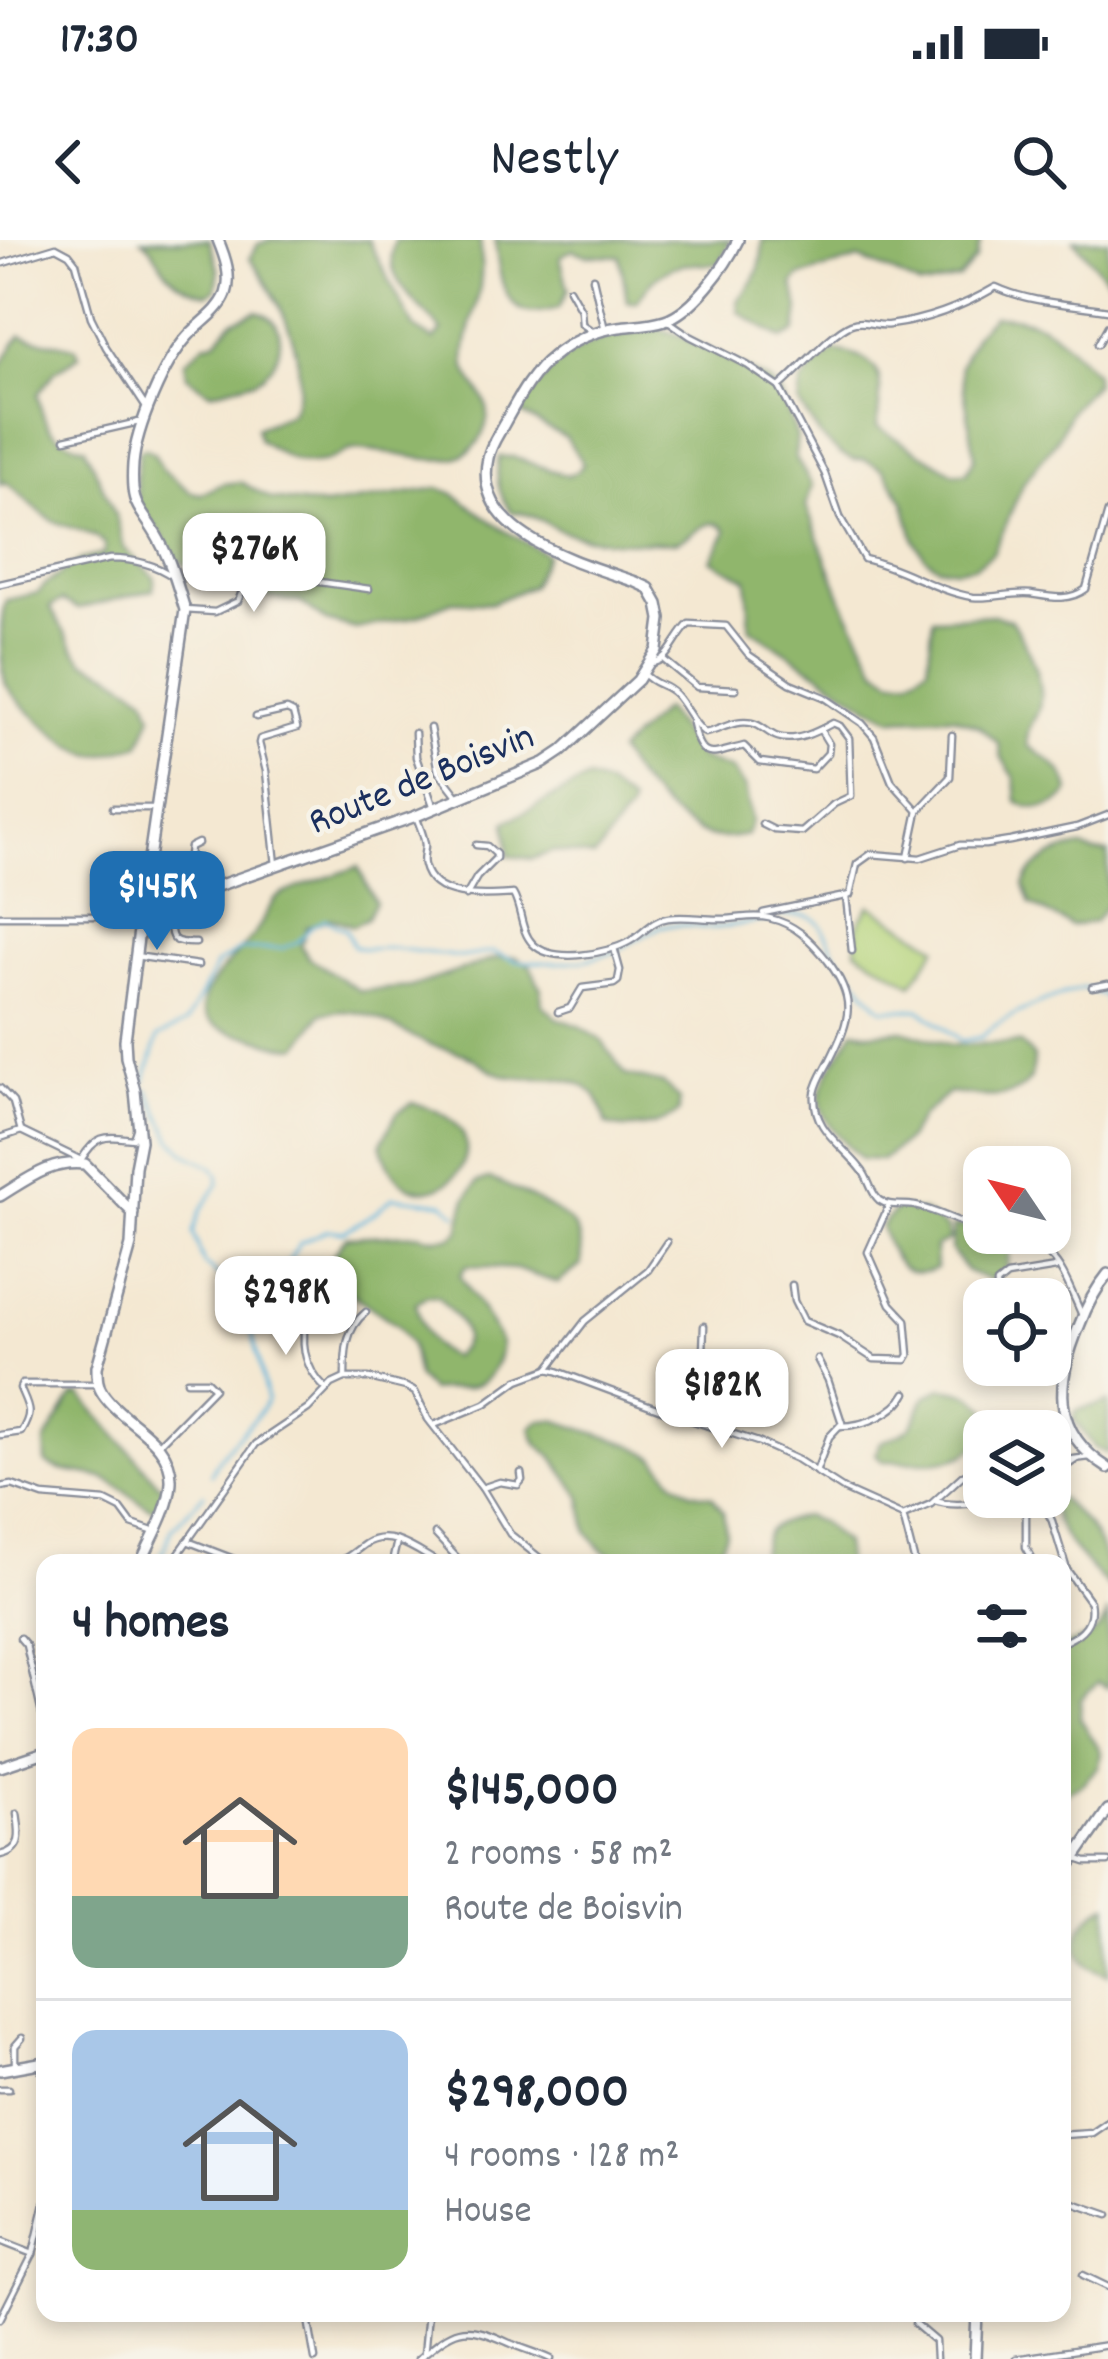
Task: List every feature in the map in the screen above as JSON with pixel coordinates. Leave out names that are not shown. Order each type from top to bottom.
[{"type":"main road","points":[[145,1554],[171,1484],[170,1472],[157,1446],[103,1395],[97,1366],[128,1260],[139,1124],[125,1048],[184,610],[158,537],[134,499],[135,453],[148,410],[181,344],[217,309],[226,292],[226,261],[218,240]]},
{"type":"main road","points":[[667,320],[717,277],[738,240]]},
{"type":"main road","name":"Route de Boisvin","points":[[146,917],[166,904],[416,816],[544,763],[643,674],[657,650],[661,619],[649,588],[547,549],[524,535],[491,501],[485,480],[488,454],[524,389],[549,358],[600,332],[667,320]]},
{"type":"main road","points":[[0,1196],[54,1166],[83,1162],[133,1214]]},
{"type":"main road","points":[[1108,1274],[1083,1316],[1066,1364],[1061,1398],[1067,1424],[1090,1456],[1108,1468]]},
{"type":"main road","points":[[3,1766],[36,1755]]},
{"type":"main road","points":[[1071,1852],[1107,1812]]},
{"type":"main road","points":[[0,2070],[36,2064]]},
{"type":"main road","points":[[975,2359],[976,2322]]},
{"type":"street","points":[[0,264],[56,248],[69,254],[106,347],[148,410]]},
{"type":"street","points":[[593,278],[600,332]]},
{"type":"street","points":[[779,387],[833,335],[854,322],[879,326],[937,316],[996,287],[1058,304],[1108,310]]},
{"type":"street","points":[[569,289],[581,310],[582,324],[600,332]]},
{"type":"street","points":[[667,320],[779,387],[864,559],[971,596],[1024,593],[1051,598],[1081,593],[1108,512]]},
{"type":"street","points":[[1098,344],[1108,326]]},
{"type":"street","points":[[64,439],[144,423]]},
{"type":"street","points":[[0,584],[110,559],[149,564],[175,579]]},
{"type":"street","points":[[184,610],[215,612],[238,601],[243,590],[223,571],[226,565],[255,564],[292,578],[369,589]]},
{"type":"street","points":[[651,663],[664,660],[689,624],[726,626],[753,658],[862,722],[874,736],[892,782],[918,811]]},
{"type":"street","points":[[664,660],[700,688],[736,689]]},
{"type":"street","points":[[643,674],[656,686],[669,688],[705,734],[738,722],[758,724],[781,738],[821,731],[833,724],[849,738],[852,793],[802,832],[762,824]]},
{"type":"street","points":[[256,717],[287,710],[293,713],[297,728],[259,741],[276,865]]},
{"type":"street","points":[[691,717],[696,743],[708,753],[719,755],[744,746],[760,762],[808,770],[828,754],[827,738],[821,731]]},
{"type":"street","points":[[430,728],[438,771],[459,798]]},
{"type":"street","points":[[415,733],[416,757],[434,808]]},
{"type":"street","points":[[908,858],[918,811],[948,781],[952,736]]},
{"type":"street","points":[[113,808],[156,808]]},
{"type":"street","points":[[416,816],[425,840],[423,862],[434,880],[466,896],[516,896],[525,931],[535,946],[573,956],[614,948],[667,918],[722,920],[846,897],[853,892],[856,864],[864,857],[937,854],[961,845],[998,843],[1077,827],[1108,815]]},
{"type":"street","points":[[196,893],[188,863],[190,847],[198,843]]},
{"type":"street","points":[[466,896],[496,858],[487,846],[476,845]]},
{"type":"street","points":[[846,897],[852,951]]},
{"type":"street","points":[[166,904],[172,918],[172,940],[196,944]]},
{"type":"street","points":[[757,915],[807,936],[847,993],[849,1011],[843,1033],[815,1091],[824,1130],[889,1205],[917,1206],[963,1222]]},
{"type":"street","points":[[0,916],[146,917]]},
{"type":"street","points":[[558,1012],[570,1008],[582,988],[618,981],[614,948]]},
{"type":"street","points":[[135,956],[198,965]]},
{"type":"street","points":[[1091,986],[1108,984]]},
{"type":"street","points":[[0,1088],[13,1102],[21,1131]]},
{"type":"street","points":[[0,1138],[21,1131],[83,1162],[91,1144],[101,1138],[133,1139],[139,1124]]},
{"type":"street","points":[[792,1285],[804,1321],[874,1359],[906,1360],[906,1321],[891,1304],[868,1252],[889,1205]]},
{"type":"street","points":[[548,1369],[585,1321],[648,1270],[667,1242]]},
{"type":"street","points":[[1048,1254],[1083,1316]]},
{"type":"street","points":[[1004,1278],[1059,1267]]},
{"type":"street","points":[[307,1309],[303,1346],[311,1372],[326,1389]]},
{"type":"street","points":[[345,1378],[350,1330],[366,1312]]},
{"type":"street","points":[[704,1326],[701,1402],[706,1425]]},
{"type":"street","points":[[815,1472],[841,1419],[817,1359]]},
{"type":"street","points":[[728,1432],[735,1382],[732,1364]]},
{"type":"street","points":[[434,1425],[485,1403],[521,1378],[548,1369],[758,1442],[844,1490],[903,1516],[935,1502],[963,1475]]},
{"type":"street","points":[[178,1554],[256,1444],[345,1378],[368,1378],[416,1394],[514,1539],[534,1554]]},
{"type":"street","points":[[157,1446],[214,1388],[207,1381],[188,1381]]},
{"type":"street","points":[[0,1435],[21,1432],[29,1418],[22,1384],[98,1384]]},
{"type":"street","points":[[840,1426],[884,1414],[899,1405],[906,1393]]},
{"type":"street","points":[[1071,1460],[1090,1456]]},
{"type":"street","points":[[1071,1464],[1077,1460]]},
{"type":"street","points":[[482,1488],[500,1482],[518,1486],[521,1473]]},
{"type":"street","points":[[0,1487],[105,1501],[121,1509],[132,1524],[154,1532]]},
{"type":"street","points":[[935,1502],[1016,1503],[1026,1513],[1029,1554]]},
{"type":"street","points":[[903,1516],[913,1554]]},
{"type":"street","points":[[1050,1518],[1061,1554]]},
{"type":"street","points":[[435,1534],[454,1554]]},
{"type":"street","points":[[354,1554],[376,1538],[397,1541],[422,1554]]},
{"type":"street","points":[[187,1540],[221,1554]]},
{"type":"street","points":[[394,1554],[397,1541]]},
{"type":"street","points":[[1071,1577],[1091,1608],[1081,1634],[1071,1637]]},
{"type":"street","points":[[20,1638],[36,1688]]},
{"type":"street","points":[[0,1756],[3,1766]]},
{"type":"street","points":[[0,1855],[15,1849],[20,1841],[17,1813]]},
{"type":"street","points":[[1071,1857],[1108,1862]]},
{"type":"street","points":[[15,2068],[15,2046],[22,2038]]},
{"type":"street","points":[[0,2090],[9,2090]]},
{"type":"street","points":[[1071,2134],[1092,2133],[1108,2122]]},
{"type":"street","points":[[1071,2202],[1108,2215]]},
{"type":"street","points":[[0,2241],[33,2254]]},
{"type":"street","points":[[0,2318],[36,2241]]},
{"type":"street","points":[[1083,2275],[1108,2287]]},
{"type":"street","points":[[309,2322],[315,2359]]},
{"type":"street","points":[[421,2357],[427,2322]]},
{"type":"street","points":[[915,2324],[935,2341],[936,2359]]},
{"type":"street","points":[[421,2357],[455,2332],[470,2330],[551,2359]]},
{"type":"street","points":[[1016,2359],[1108,2345]]},
{"type":"green space","points":[[142,240],[209,240],[219,271],[216,289],[208,294],[177,281]]},
{"type":"green space","points":[[368,240],[414,328],[434,340],[442,331],[413,300],[392,266],[395,240],[480,240],[480,286],[465,358],[488,413],[474,447],[449,459],[359,449],[326,461],[307,462],[259,440],[256,428],[291,413],[299,385],[296,351],[285,318],[250,259],[258,244]]},
{"type":"green space","points":[[495,240],[730,240],[720,263],[673,267],[636,302],[627,302],[620,256],[573,250],[560,256],[568,289],[559,308],[528,312],[506,293]]},
{"type":"green space","points":[[762,240],[981,240],[976,259],[959,279],[929,286],[920,287],[859,259],[799,277],[793,285],[799,309],[796,332],[782,339],[739,312],[738,300],[760,266]]},
{"type":"green space","points":[[1074,240],[1108,240],[1108,280]]},
{"type":"green space","points":[[257,311],[268,316],[279,332],[278,353],[266,372],[210,392],[187,376],[185,362],[204,344],[217,340],[232,321]]},
{"type":"green space","points":[[993,316],[1026,319],[1050,331],[1095,373],[1095,383],[1072,408],[1057,439],[1024,482],[993,553],[975,566],[937,566],[915,541],[904,501],[883,469],[840,454],[821,437],[799,404],[801,384],[834,351],[865,360],[880,385],[877,427],[954,473],[966,473],[975,457],[960,366],[976,333]]},
{"type":"green space","points":[[660,329],[769,381],[781,394],[797,437],[795,457],[812,485],[806,506],[845,606],[877,668],[893,679],[910,678],[928,666],[933,618],[994,615],[1011,620],[1029,651],[1040,688],[1028,746],[1064,776],[1070,791],[1065,797],[1045,807],[1024,805],[1017,801],[1015,778],[1001,757],[999,744],[979,726],[953,716],[893,718],[750,628],[747,579],[711,560],[727,531],[721,525],[709,524],[675,542],[617,541],[576,535],[512,512],[499,486],[499,457],[513,457],[568,476],[583,463],[566,438],[519,413],[533,392],[577,350],[614,336]]},
{"type":"green space","points":[[21,335],[76,348],[79,356],[55,371],[38,394],[43,415],[57,435],[85,447],[116,516],[124,548],[155,578],[153,590],[78,609],[62,601],[50,607],[84,661],[146,697],[152,715],[140,744],[105,754],[85,752],[60,737],[20,703],[4,676],[6,600],[38,593],[80,560],[104,554],[105,545],[52,520],[5,482],[0,484],[0,366]]},
{"type":"green space","points":[[145,448],[154,453],[162,469],[191,492],[201,494],[241,482],[271,499],[325,506],[438,488],[546,554],[531,586],[492,603],[452,601],[417,616],[356,629],[326,621],[300,602],[209,581],[179,561],[138,506],[139,451]]},
{"type":"green space","points":[[664,709],[701,759],[732,770],[745,788],[752,821],[747,835],[714,837],[682,822],[646,789],[618,752]]},
{"type":"green space","points":[[588,779],[606,785],[630,803],[629,812],[594,857],[554,851],[532,859],[509,856],[506,822]]},
{"type":"green space","points":[[1081,847],[1108,853],[1108,903],[1095,922],[1071,926],[1031,904],[1024,885],[1047,859]]},
{"type":"green space","points":[[358,867],[375,902],[367,918],[353,926],[331,918],[307,927],[301,946],[309,958],[360,991],[411,987],[497,958],[516,957],[530,965],[542,1004],[557,1018],[601,1040],[626,1075],[664,1084],[679,1100],[679,1112],[645,1127],[607,1125],[600,1103],[585,1087],[503,1075],[466,1055],[354,1012],[321,1014],[299,1046],[292,1047],[219,1028],[206,1017],[207,992],[278,897]]},
{"type":"green space","points":[[870,905],[937,947],[912,984],[856,950],[858,924]]},
{"type":"green space","points":[[854,1030],[903,1030],[951,1045],[1020,1043],[1034,1057],[1032,1073],[1026,1085],[1005,1095],[949,1093],[882,1160],[861,1159],[829,1124],[820,1098]]},
{"type":"green space","points":[[412,1103],[448,1117],[464,1137],[465,1158],[455,1176],[437,1188],[416,1189],[396,1175],[381,1143],[397,1113]]},
{"type":"green space","points":[[477,1182],[497,1182],[569,1222],[580,1241],[581,1265],[558,1283],[516,1269],[466,1266],[460,1275],[498,1337],[499,1353],[492,1371],[479,1384],[431,1391],[417,1378],[411,1345],[397,1325],[352,1294],[330,1259],[346,1237],[452,1237],[459,1231],[466,1199]],"holes":[[[427,1296],[438,1297],[464,1334],[452,1357],[432,1343],[416,1304]]]},
{"type":"green space","points":[[897,1208],[923,1212],[947,1229],[949,1240],[935,1247],[936,1268],[914,1272],[893,1256],[881,1226]]},
{"type":"green space","points":[[953,1227],[963,1227],[963,1254],[1008,1254],[1001,1274],[984,1278],[967,1271],[951,1250]]},
{"type":"green space","points":[[942,1388],[956,1390],[988,1410],[963,1410],[963,1455],[935,1461],[882,1461],[876,1454],[881,1442],[906,1430],[925,1397]]},
{"type":"green space","points":[[81,1395],[163,1489],[157,1510],[105,1479],[46,1463],[45,1442],[73,1396]]},
{"type":"green space","points":[[1108,1402],[1108,1454],[1095,1448],[1073,1418],[1077,1410]]},
{"type":"green space","points":[[554,1420],[632,1445],[656,1458],[673,1480],[691,1492],[712,1496],[723,1511],[726,1533],[717,1554],[610,1554],[601,1549],[587,1531],[581,1496],[552,1456],[537,1444],[531,1428],[539,1421]]},
{"type":"green space","points":[[1071,1509],[1093,1534],[1104,1557],[1108,1587],[1080,1556],[1055,1518],[1071,1518]]},
{"type":"green space","points":[[804,1516],[820,1522],[844,1543],[845,1554],[762,1554],[766,1535],[783,1522]]},
{"type":"green space","points":[[1108,1612],[1108,1688],[1098,1682],[1081,1699],[1080,1718],[1101,1752],[1099,1766],[1071,1790],[1071,1643],[1096,1632]]},
{"type":"green space","points":[[1108,1905],[1108,1975],[1085,1962],[1078,1942],[1087,1920]]},
{"type":"waterway","points":[[782,916],[807,916],[820,924],[838,957],[883,1009],[919,1009],[962,1041],[982,1037],[1015,1014],[1084,988],[1105,996],[1108,1008]]},
{"type":"waterway","points":[[145,1082],[158,1037],[186,1023],[217,964],[240,950],[283,948],[325,919],[346,930],[353,946],[364,949],[461,957],[493,952],[516,961],[557,963],[612,953],[662,926],[712,929],[766,920]]},
{"type":"waterway","points":[[148,1089],[172,1139],[218,1174],[219,1184],[193,1232],[204,1264],[244,1296],[267,1400],[211,1474]]},
{"type":"waterway","points":[[247,1302],[285,1266],[300,1243],[328,1230],[343,1232],[393,1197],[444,1203],[457,1214]]},
{"type":"waterway","points":[[162,1554],[172,1529],[204,1494]]}]
